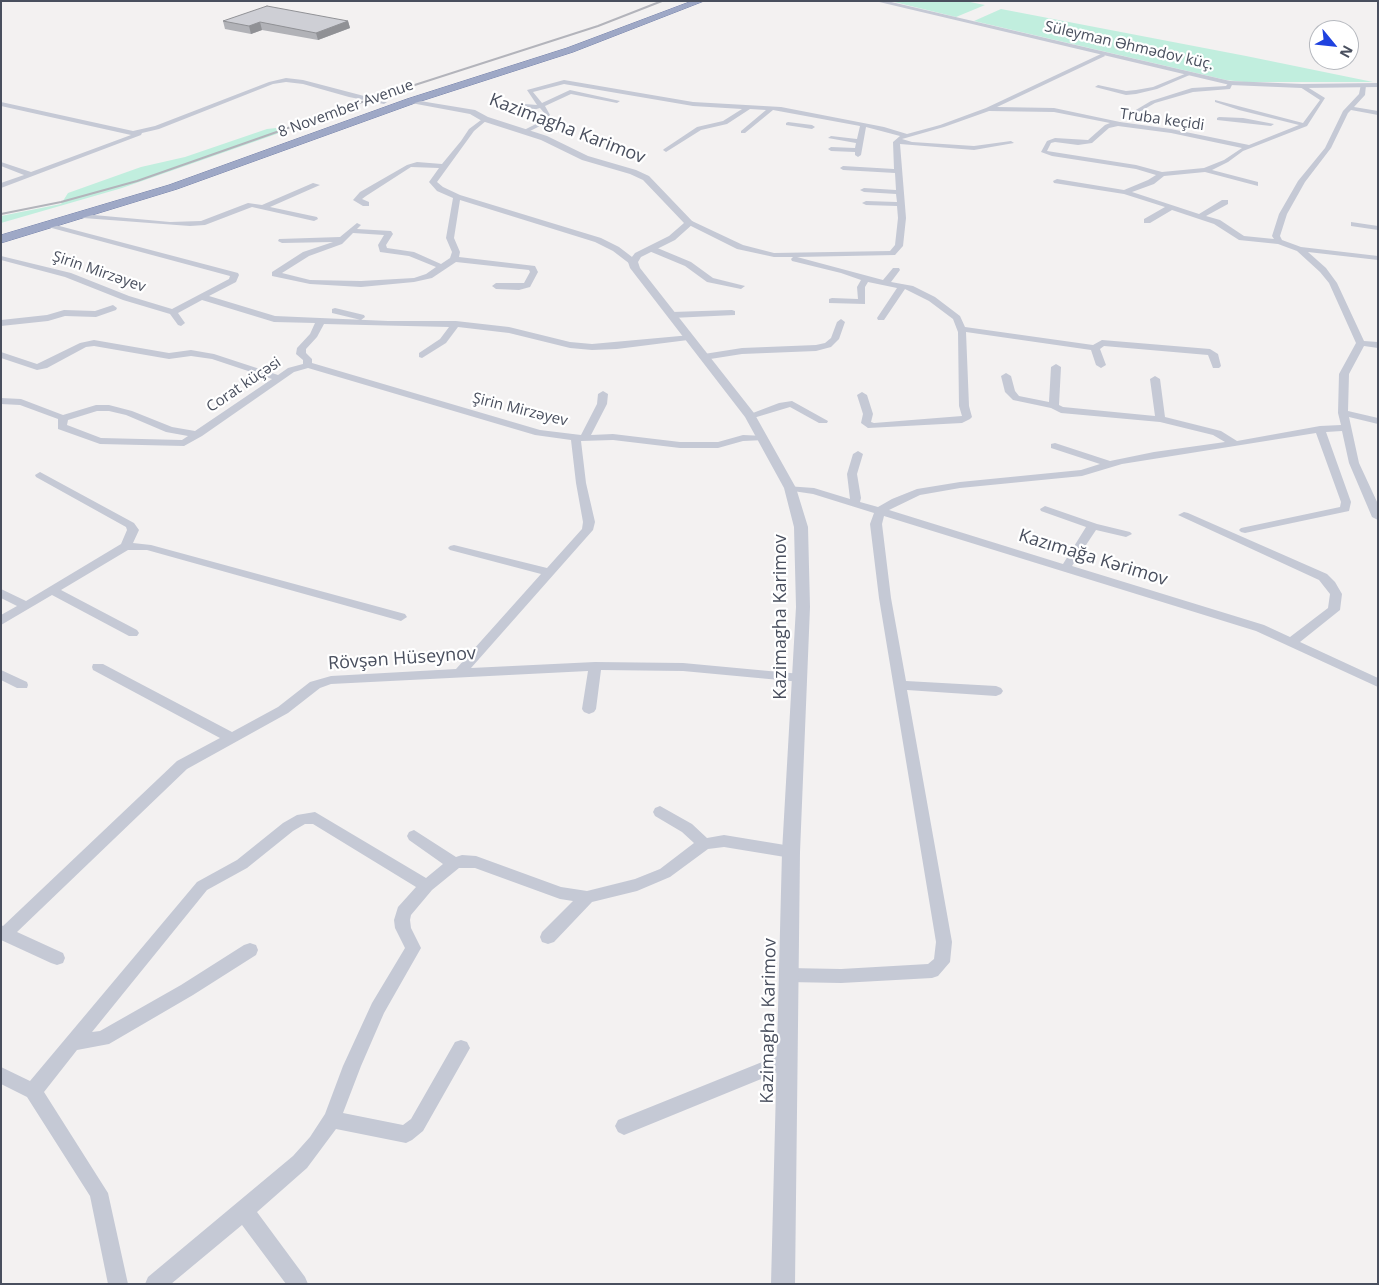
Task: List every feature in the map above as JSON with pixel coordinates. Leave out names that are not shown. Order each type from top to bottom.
[{"type":"highway","name":"8 November Avenue","points":[[1,229],[152,184],[384,102],[574,40],[680,1]]},
{"type":"highway","name":"8 November Avenue","points":[[1,239],[83,216],[190,181],[411,101],[570,50],[700,1]]},
{"type":"street","name":"Süleyman Əhmədov küç.","points":[[878,1],[1103,55],[1230,83],[1302,86],[1378,85]]},
{"type":"street","points":[[896,142],[905,135],[942,126],[988,109],[1103,55]]},
{"type":"street","points":[[1098,86],[1117,91],[1136,92],[1155,88],[1189,74]]},
{"type":"street","points":[[1,186],[207,110],[271,83],[286,80],[303,82],[349,95],[384,102]]},
{"type":"street","points":[[526,131],[548,117],[548,114],[537,98],[529,91],[564,82],[674,101],[772,108],[864,125],[905,135]]},
{"type":"street","points":[[1132,114],[1153,102],[1192,90],[1228,88],[1230,83]]},
{"type":"street","points":[[1279,242],[1276,236],[1283,214],[1302,180],[1328,148],[1345,112],[1362,95],[1363,85]]},
{"type":"street","points":[[1125,192],[1151,182],[1162,174],[1205,170],[1226,161],[1241,150],[1305,125],[1323,99],[1302,86]]},
{"type":"street","points":[[512,105],[532,108],[541,106],[570,92],[617,101]]},
{"type":"street","name":"Kazimagha Karimov","points":[[411,101],[472,112],[485,119],[526,131],[585,158],[642,176],[689,223]]},
{"type":"street","points":[[1217,101],[1305,125]]},
{"type":"street","points":[[1,104],[142,133]]},
{"type":"street","points":[[1054,110],[1062,104]]},
{"type":"street","points":[[666,150],[699,128],[725,123],[749,107]]},
{"type":"street","points":[[743,132],[772,108]]},
{"type":"street","points":[[1351,108],[1378,113]]},
{"type":"street","points":[[988,109],[1054,110],[1118,124]]},
{"type":"street","points":[[806,135],[820,117]]},
{"type":"street","points":[[485,119],[471,130],[433,182],[440,189],[457,197],[598,240],[616,248],[633,262],[638,255],[672,238],[689,223],[740,247],[756,252],[844,271],[866,279],[903,286],[921,292],[958,318],[961,329],[964,406],[967,416],[962,420],[944,422],[872,426],[866,423],[868,414],[862,395]]},
{"type":"street","points":[[1219,119],[1254,121],[1296,129]]},
{"type":"street","points":[[788,124],[812,127]]},
{"type":"street","name":"Truba keçidi","points":[[1162,174],[1044,152],[1049,142],[1062,140],[1090,142],[1107,126],[1118,124],[1171,131],[1249,148]]},
{"type":"street","points":[[831,149],[858,152],[861,129],[864,125]]},
{"type":"street","points":[[831,138],[860,141]]},
{"type":"street","points":[[896,142],[974,148],[1010,143]]},
{"type":"street","points":[[774,255],[892,253],[899,246],[902,218],[896,142]]},
{"type":"street","points":[[1,164],[31,176]]},
{"type":"street","points":[[366,204],[357,200],[363,194],[409,166],[417,164],[444,166]]},
{"type":"street","points":[[843,168],[898,171]]},
{"type":"street","points":[[1205,170],[1255,184]]},
{"type":"street","points":[[850,176],[898,179]]},
{"type":"street","points":[[1057,181],[1125,192],[1168,208],[1217,222],[1242,238],[1279,242],[1300,249],[1378,258]]},
{"type":"street","points":[[262,208],[316,185]]},
{"type":"street","points":[[864,190],[899,192]]},
{"type":"street","points":[[358,224],[334,245],[306,254],[275,274],[310,282],[361,284],[414,280],[429,276],[454,259],[456,252],[450,238],[457,197]]},
{"type":"street","points":[[1199,217],[1225,202]]},
{"type":"street","points":[[866,203],[901,204]]},
{"type":"street","points":[[83,216],[190,224],[202,223],[245,206],[314,219]]},
{"type":"street","points":[[1147,221],[1168,208]]},
{"type":"street","points":[[1354,224],[1378,228]]},
{"type":"street","points":[[51,225],[235,275],[233,280],[173,312],[182,323]]},
{"type":"street","points":[[352,231],[388,233],[382,245],[382,250],[411,254],[442,268]]},
{"type":"street","points":[[282,241],[342,239]]},
{"type":"street","points":[[652,248],[688,264],[710,280],[741,286]]},
{"type":"street","points":[[1300,249],[1323,270],[1333,283],[1361,343]]},
{"type":"street","name":"Şirin Mirzəyev","points":[[1,258],[68,275],[126,298],[173,312]]},
{"type":"street","points":[[454,259],[532,268],[534,272],[527,285],[519,287],[496,286]]},
{"type":"street","name":"Kazimagha Karimov","points":[[633,262],[635,268],[688,338],[750,416],[790,488],[801,528],[803,607],[788,975],[783,1284]]},
{"type":"street","points":[[885,283],[896,270]]},
{"type":"street","points":[[832,301],[862,302],[861,287],[866,279]]},
{"type":"street","points":[[881,318],[903,286]]},
{"type":"street","points":[[202,297],[274,319],[388,324],[456,324],[509,330],[570,345],[592,347],[688,338]]},
{"type":"street","points":[[1,323],[48,318],[64,313],[96,314],[113,308]]},
{"type":"street","points":[[334,311],[371,318],[388,324]]},
{"type":"street","points":[[672,315],[732,314]]},
{"type":"street","points":[[308,365],[307,359],[301,354],[302,348],[314,335],[320,322]]},
{"type":"street","points":[[704,357],[742,351],[816,348],[828,345],[835,338],[841,322]]},
{"type":"street","points":[[422,354],[443,341],[456,324]]},
{"type":"street","points":[[961,329],[1095,348],[1102,343],[1210,352],[1213,354],[1216,366]]},
{"type":"street","points":[[1,355],[31,366],[44,366],[83,345],[94,343],[169,356],[191,353],[214,357],[279,378]]},
{"type":"street","points":[[1361,343],[1378,345]]},
{"type":"street","points":[[1361,343],[1352,356],[1344,374],[1343,413],[1354,463],[1374,502],[1378,517]]},
{"type":"street","points":[[1095,348],[1101,365]]},
{"type":"street","name":"Şirin Mirzəyev","points":[[308,365],[539,433],[580,438],[613,437],[680,445],[718,445],[743,438],[761,438]]},
{"type":"street","name":"Corat küçəsi","points":[[63,418],[62,427],[100,441],[184,443],[291,370],[308,365]]},
{"type":"street","points":[[1054,406],[1056,367]]},
{"type":"street","points":[[1006,376],[1010,392],[1016,398],[1054,406],[1061,410],[1160,420],[1204,428],[1217,433],[1235,444]]},
{"type":"street","points":[[1155,379],[1160,420]]},
{"type":"street","points":[[460,673],[587,530],[589,522],[581,482],[580,438],[602,404],[602,394]]},
{"type":"street","name":"Corat küçəsi","points":[[1,401],[21,402],[63,418],[96,408],[109,408],[129,412],[170,430],[198,434]]},
{"type":"street","points":[[750,416],[782,405],[792,404],[823,421]]},
{"type":"street","points":[[1343,413],[1378,421]]},
{"type":"street","points":[[788,975],[842,976],[932,971],[942,962],[944,942],[885,598],[876,524],[880,511],[896,501],[917,492],[960,485],[1082,473],[1110,464],[1154,455],[1235,444],[1320,429],[1345,428]]},
{"type":"street","points":[[1245,530],[1345,509],[1346,502],[1320,429]]},
{"type":"street","points":[[1055,446],[1110,464]]},
{"type":"street","points":[[854,504],[856,498],[852,474],[858,454]]},
{"type":"street","points":[[40,475],[130,524],[133,530],[126,546]]},
{"type":"street","name":"Kazımağa Kərimov","points":[[790,488],[814,491],[1260,628],[1378,683]]},
{"type":"street","points":[[1045,509],[1093,526],[1126,534]]},
{"type":"street","points":[[1184,515],[1323,577],[1331,585],[1336,594],[1334,610],[1292,642]]},
{"type":"street","points":[[1065,569],[1093,526]]},
{"type":"street","points":[[1,621],[126,546],[147,547],[401,617]]},
{"type":"street","points":[[454,548],[550,572]]},
{"type":"street","points":[[53,591],[133,632]]},
{"type":"street","points":[[1,593],[27,606]]},
{"type":"street","points":[[98,666],[232,738]]},
{"type":"street","points":[[589,709],[594,666]]},
{"type":"street","name":"Rövşən Hüseynov","points":[[3,933],[182,765],[284,710],[315,685],[331,680],[594,666],[683,667],[801,678]]},
{"type":"street","points":[[1,674],[22,685]]},
{"type":"street","points":[[900,685],[996,691]]},
{"type":"street","points":[[660,812],[688,828],[704,844]]},
{"type":"street","points":[[33,1091],[202,886],[242,864],[288,827],[302,819],[315,818],[427,886]]},
{"type":"street","points":[[414,836],[454,864]]},
{"type":"street","points":[[155,1284],[300,1162],[316,1142],[332,1119],[352,1066],[378,1008],[413,948],[403,928],[404,912],[427,886],[454,864],[462,861],[476,862],[560,893],[587,897],[638,885],[665,872],[704,844],[724,841],[792,852]]},
{"type":"street","points":[[548,937],[587,897]]},
{"type":"street","points":[[3,933],[57,958]]},
{"type":"street","points":[[73,1043],[103,1038],[187,990],[250,950]]},
{"type":"street","points":[[332,1119],[406,1134],[417,1125],[461,1048]]},
{"type":"street","points":[[624,1126],[787,1060]]},
{"type":"street","points":[[1,1075],[33,1091],[99,1193],[118,1284]]},
{"type":"street","points":[[244,1211],[298,1284]]},
{"type":"green space","points":[[890,1],[965,1],[985,5],[956,17]]},
{"type":"green space","points":[[1001,9],[1373,82],[1244,82],[1226,80],[974,21]]},
{"type":"green space","points":[[276,128],[285,131],[122,188],[1,223],[1,216],[61,204],[68,193],[141,167],[185,157],[267,129]]},
{"type":"building","points":[[267,6],[348,21],[316,33],[260,22],[249,26],[223,21]]},
{"type":"railway","points":[[1,214],[61,202],[137,181],[365,101],[598,26],[662,1]]}]
